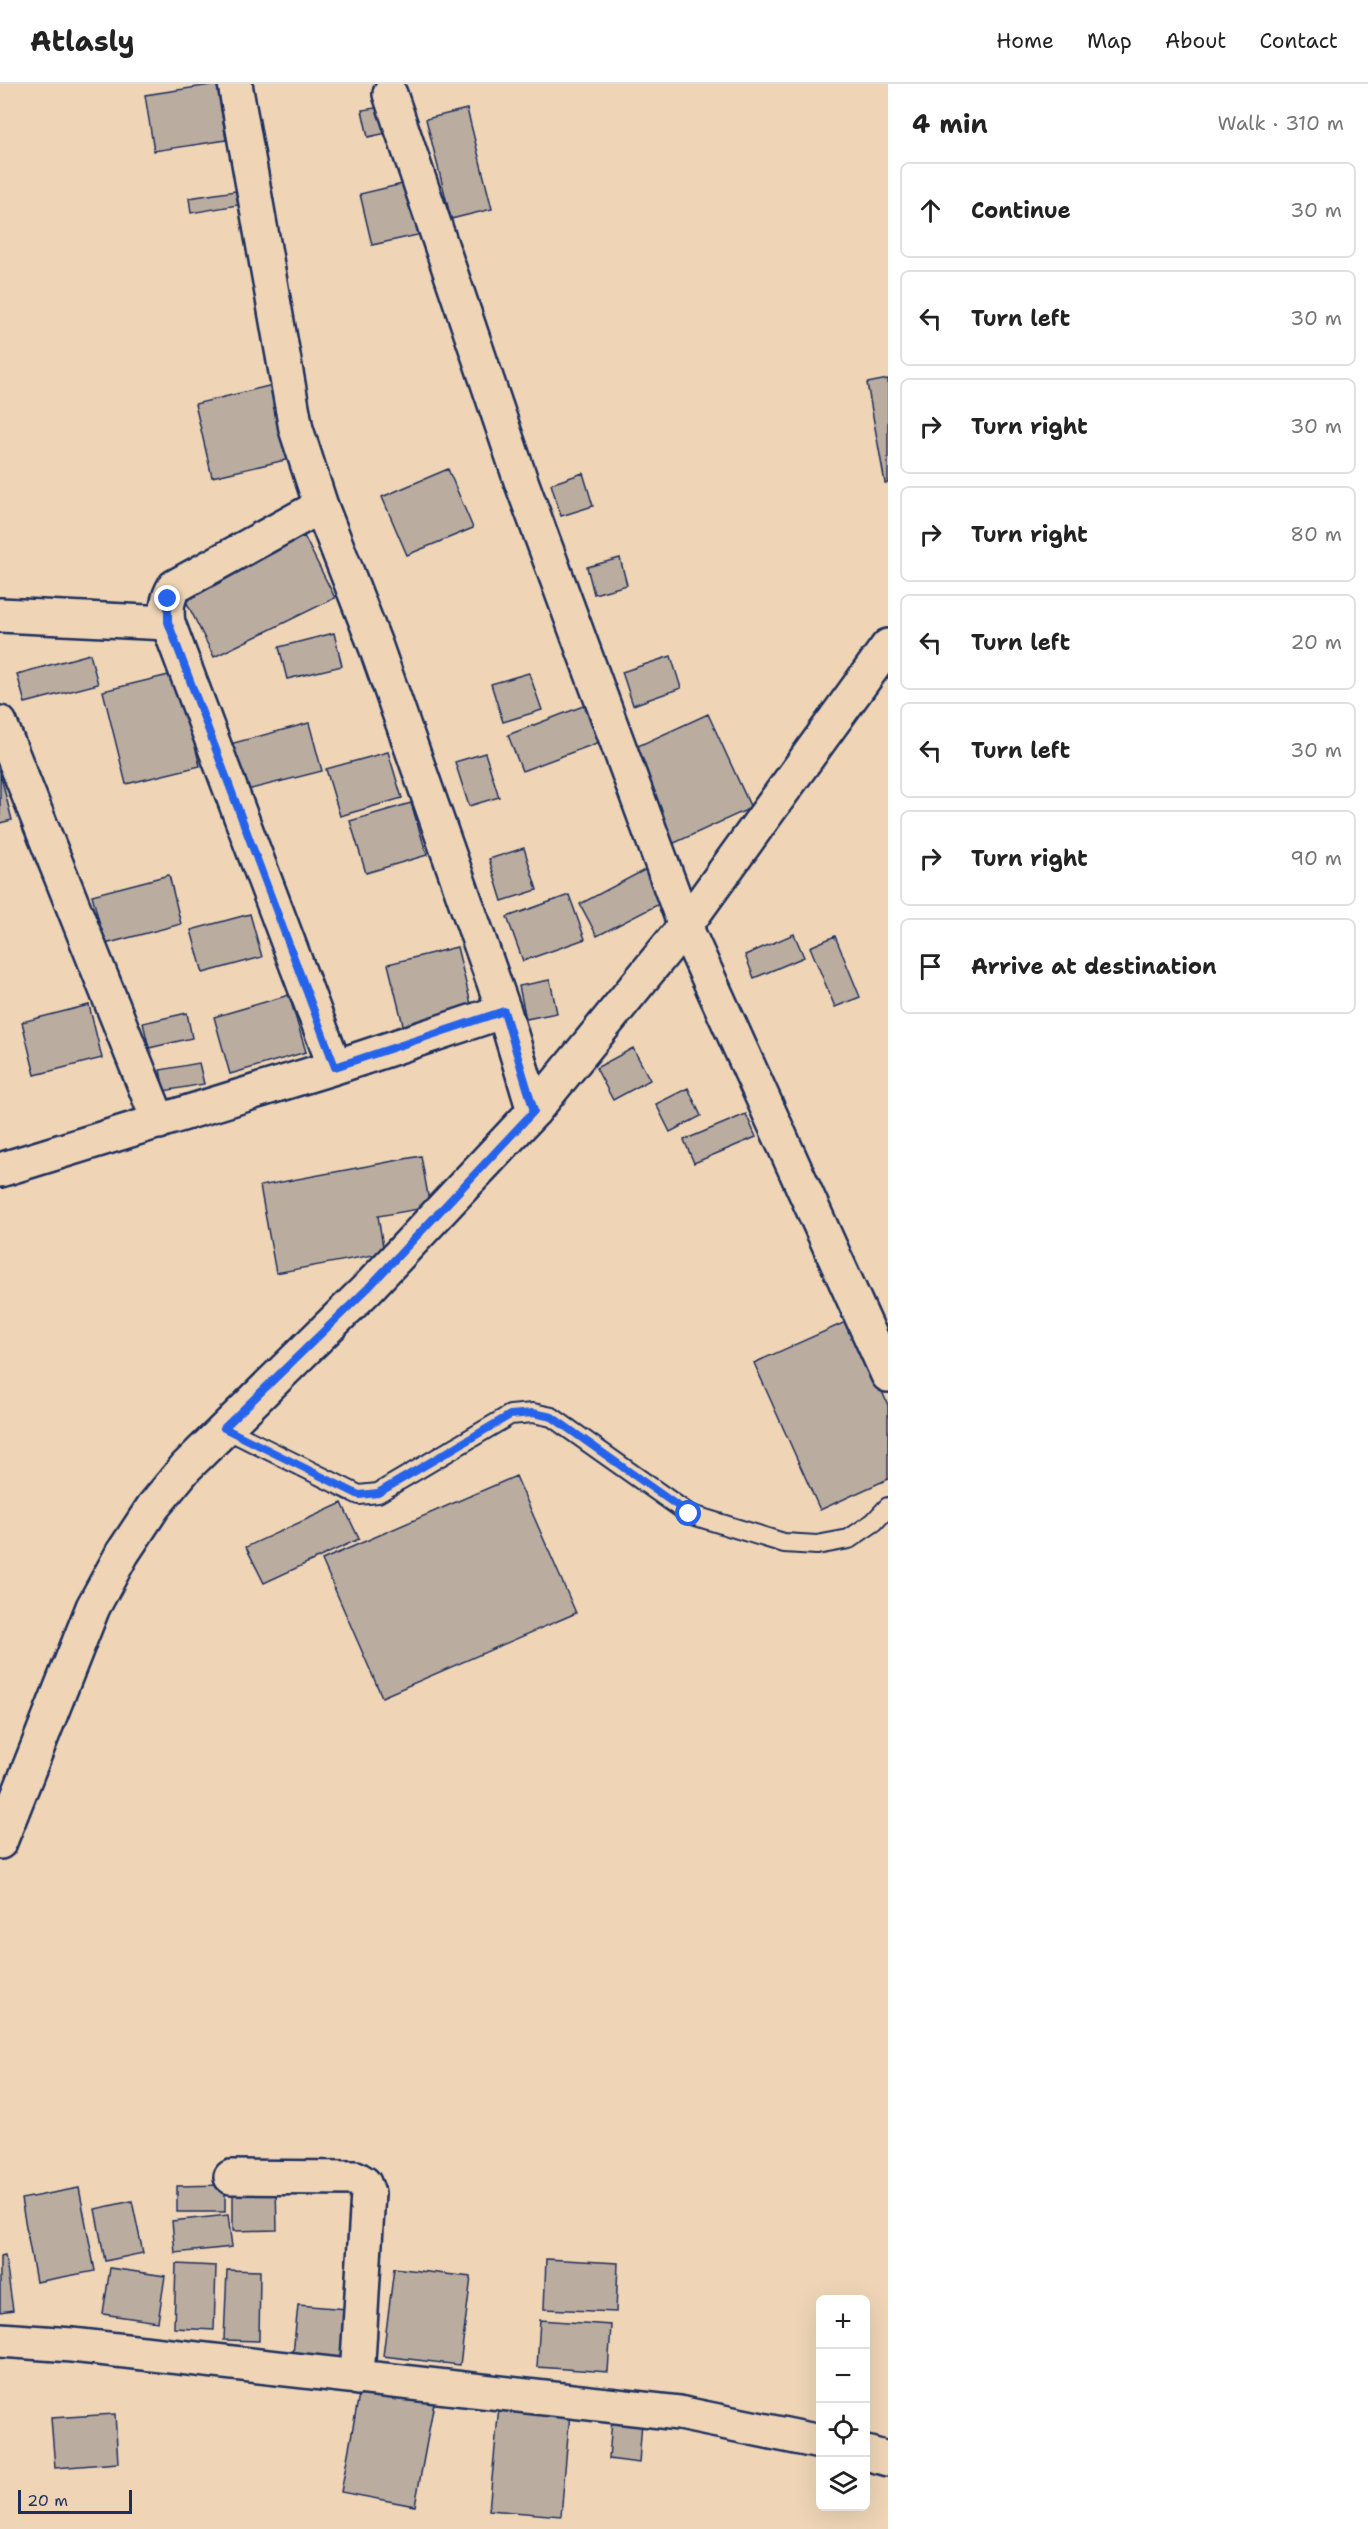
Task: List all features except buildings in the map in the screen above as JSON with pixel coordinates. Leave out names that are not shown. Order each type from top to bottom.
[{"type":"street","points":[[235,84],[296,429],[321,506],[376,646],[504,1011],[534,1111]]},
{"type":"street","points":[[390,94],[521,481],[685,926],[888,1375]]},
{"type":"street","points":[[321,506],[174,587],[168,599],[168,622],[335,1067]]},
{"type":"street","points":[[0,615],[168,622]]},
{"type":"street","points":[[0,1842],[93,1607],[122,1554],[153,1507],[186,1467],[368,1288],[534,1111],[685,926],[888,646]]},
{"type":"street","points":[[0,723],[159,1122]]},
{"type":"street","points":[[0,1170],[335,1067],[504,1011]]},
{"type":"street","points":[[231,2177],[356,2178],[364,2182],[368,2193],[357,2378]]},
{"type":"street","points":[[0,2340],[72,2345],[680,2414],[816,2441]]},
{"type":"street","points":[[870,2454],[888,2459]]},
{"type":"lane","points":[[224,1428],[359,1495],[367,1495],[378,1493],[510,1415],[533,1413],[552,1417],[689,1514],[784,1543],[818,1545],[849,1539],[874,1522],[888,1507]]},
{"type":"route","points":[[168,599],[166,611],[168,622],[335,1067],[504,1011],[534,1111],[368,1288],[224,1428],[359,1495],[367,1495],[378,1493],[510,1415],[533,1413],[552,1417],[567,1430],[689,1514]]}]
